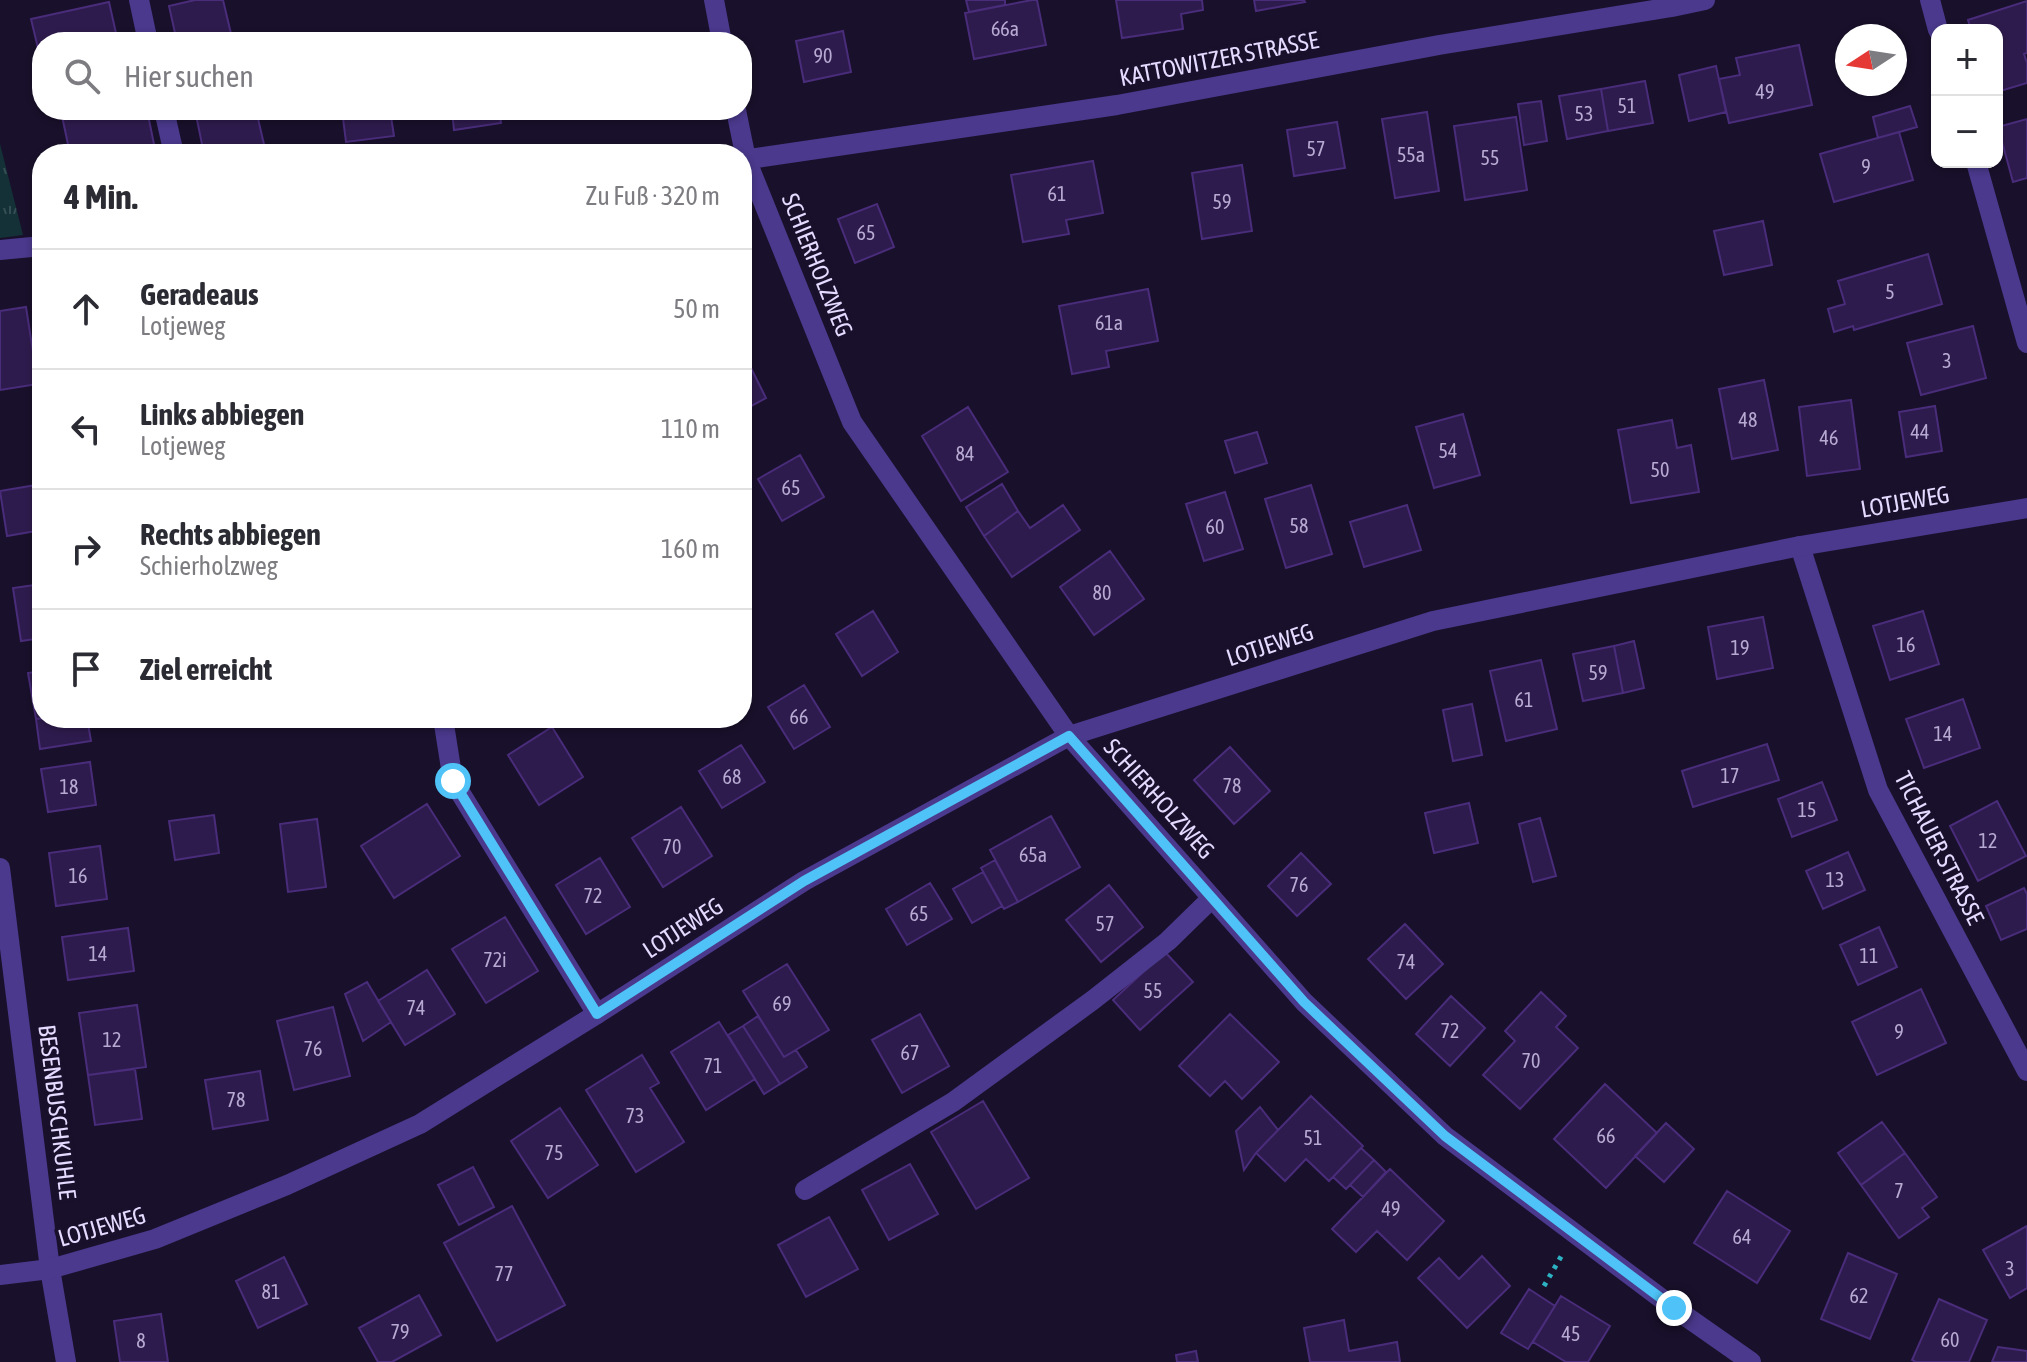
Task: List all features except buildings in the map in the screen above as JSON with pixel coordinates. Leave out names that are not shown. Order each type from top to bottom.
[{"type":"street","points":[[139,0],[146,32]]},
{"type":"street","points":[[714,0],[720,32]]},
{"type":"street","name":"KATTOWITZER STRASSE","points":[[752,159],[1117,105],[1439,45],[1705,0]]},
{"type":"street","points":[[1930,0],[1936,24]]},
{"type":"street","points":[[166,120],[172,144]]},
{"type":"street","name":"SCHIERHOLZWEG","points":[[738,120],[741,144]]},
{"type":"street","points":[[1978,168],[2027,343]]},
{"type":"street","name":"SCHIERHOLZWEG","points":[[752,179],[852,422],[1069,736],[1304,1002],[1445,1136],[1751,1362]]},
{"type":"street","points":[[0,250],[32,247]]},
{"type":"street","name":"LOTJEWEG","points":[[0,1275],[50,1269],[155,1239],[287,1185],[420,1124],[804,881],[1069,736],[1433,621],[1800,546],[2027,508]]},
{"type":"street","name":"TICHAUER STRASSE","points":[[1800,546],[1878,790],[2027,1071]]},
{"type":"street","points":[[445,728],[453,781],[597,1014]]},
{"type":"street","name":"BESENBUSCHKUHLE","points":[[1,881],[50,1269],[66,1362]]},
{"type":"street","points":[[805,1190],[953,1102],[1168,941],[1212,898]]},
{"type":"green space","points":[[0,144],[23,235],[0,238]]},
{"type":"route","points":[[453,781],[597,1014],[804,881],[1069,736],[1304,1002],[1445,1136],[1674,1308]]}]
